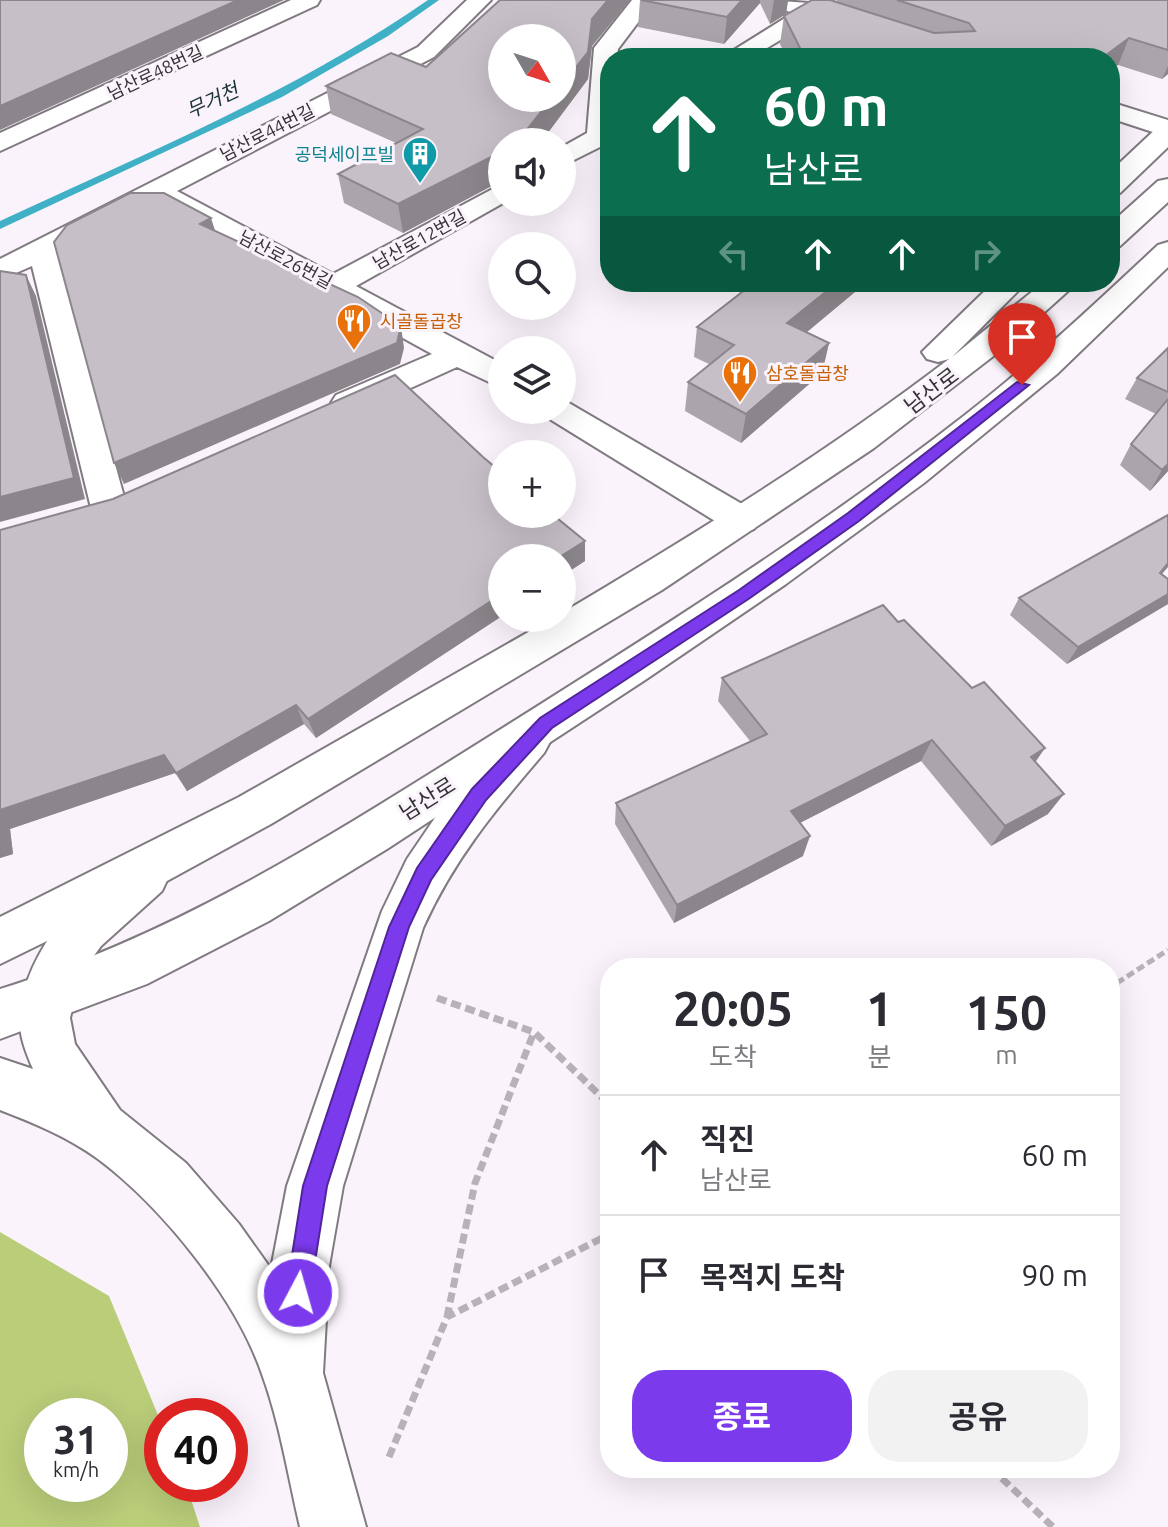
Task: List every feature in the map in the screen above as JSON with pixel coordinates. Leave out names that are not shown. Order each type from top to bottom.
[{"type":"street","name":"남산로48번길","points":[[0,143],[309,0]]},
{"type":"street","name":"남산로44번길","points":[[0,271],[426,52],[480,0]]},
{"type":"street","points":[[606,48],[644,0]]},
{"type":"street","points":[[778,0],[822,6],[927,48]]},
{"type":"street","points":[[750,48],[822,6]]},
{"type":"street","points":[[1120,113],[1168,130],[1120,177]]},
{"type":"street","points":[[576,150],[600,137]]},
{"type":"street","points":[[1120,231],[1168,187]]},
{"type":"street","name":"남산로26번길","points":[[153,190],[336,285],[488,370]]},
{"type":"street","name":"남산로12번길","points":[[336,285],[488,200]]},
{"type":"street","points":[[42,248],[110,507]]},
{"type":"street","points":[[1126,291],[1168,251]]},
{"type":"street","points":[[1126,291],[1168,266]]},
{"type":"street","name":"남산로","points":[[21,1008],[129,968],[217,927],[546,723],[745,594],[854,517],[1045,366],[1126,291]]},
{"type":"street","points":[[576,420],[741,520],[935,355],[1001,292]]},
{"type":"street","name":"남산로","points":[[0,941],[176,852],[469,687],[741,520],[881,428],[959,369],[1051,292]]},
{"type":"street","points":[[313,419],[459,354]]},
{"type":"street","points":[[293,1372],[300,1266],[315,1186],[399,927],[424,874],[461,817],[497,772],[546,723]]},
{"type":"street","points":[[176,852],[121,894],[67,950],[21,1008],[48,1047],[71,1093],[117,1140],[160,1177],[259,1301],[293,1372],[330,1517]]},
{"type":"street","points":[[0,1084],[58,1104],[117,1140]]},
{"type":"path","points":[[1120,981],[1168,950]]},
{"type":"path","points":[[377,990],[443,999],[534,1032],[600,1095]]},
{"type":"path","points":[[389,1457],[447,1317],[475,1183],[534,1032]]},
{"type":"path","points":[[447,1317],[600,1239]]},
{"type":"path","points":[[1002,1478],[1053,1527]]},
{"type":"green space","points":[[0,1232],[109,1296],[151,1398],[144,1398],[144,1502],[192,1502],[200,1527],[0,1527]]},
{"type":"building","points":[[0,0],[238,0],[0,106]]},
{"type":"building","points":[[500,0],[608,0],[592,19],[588,52],[576,67],[576,24],[488,24],[488,112],[541,112],[528,128],[488,128],[488,159],[398,204],[338,174],[423,129],[326,86],[391,53],[426,67]]},
{"type":"building","points":[[641,0],[742,0],[727,17]]},
{"type":"building","points":[[812,0],[830,0],[934,33],[975,31],[969,23],[897,0],[1168,0],[1168,50],[1129,38],[1116,48],[800,48],[784,16]]},
{"type":"building","points":[[130,193],[164,193],[211,218],[200,224],[358,297],[401,326],[397,343],[114,463],[54,242],[67,225]]},
{"type":"building","points":[[0,271],[26,275],[74,478],[0,497]]},
{"type":"building","points":[[742,292],[826,292],[787,323],[829,343],[746,414],[688,382],[734,345],[697,327]]},
{"type":"building","points":[[1168,348],[1168,392],[1137,378]]},
{"type":"building","points":[[395,375],[488,461],[488,528],[569,528],[585,541],[576,547],[576,544],[488,544],[488,603],[308,719],[296,705],[176,773],[164,755],[0,810],[0,530],[113,499]]},
{"type":"building","points":[[1168,399],[1168,464],[1162,470],[1131,444]]},
{"type":"building","points":[[1168,515],[1168,563],[1160,573],[1168,579],[1168,594],[1078,647],[1019,598]]},
{"type":"building","points":[[883,605],[898,622],[904,620],[972,688],[984,682],[1045,748],[1031,757],[1064,794],[1005,826],[932,740],[791,811],[810,836],[677,905],[616,803],[767,734],[722,678]]},
{"type":"waterway","name":"무거천","points":[[0,225],[279,95],[333,66],[434,0]]},
{"type":"place","name":"공덕세이프빌","points":[[420,185]]},
{"type":"place","name":"시골돌곱창","points":[[354,352]]},
{"type":"place","name":"삼호돌곱창","points":[[740,404]]},
{"type":"route","points":[[298,1293],[315,1186],[377,990],[399,927],[424,874],[461,817],[497,772],[546,723],[745,594],[854,517],[1022,385]]}]
